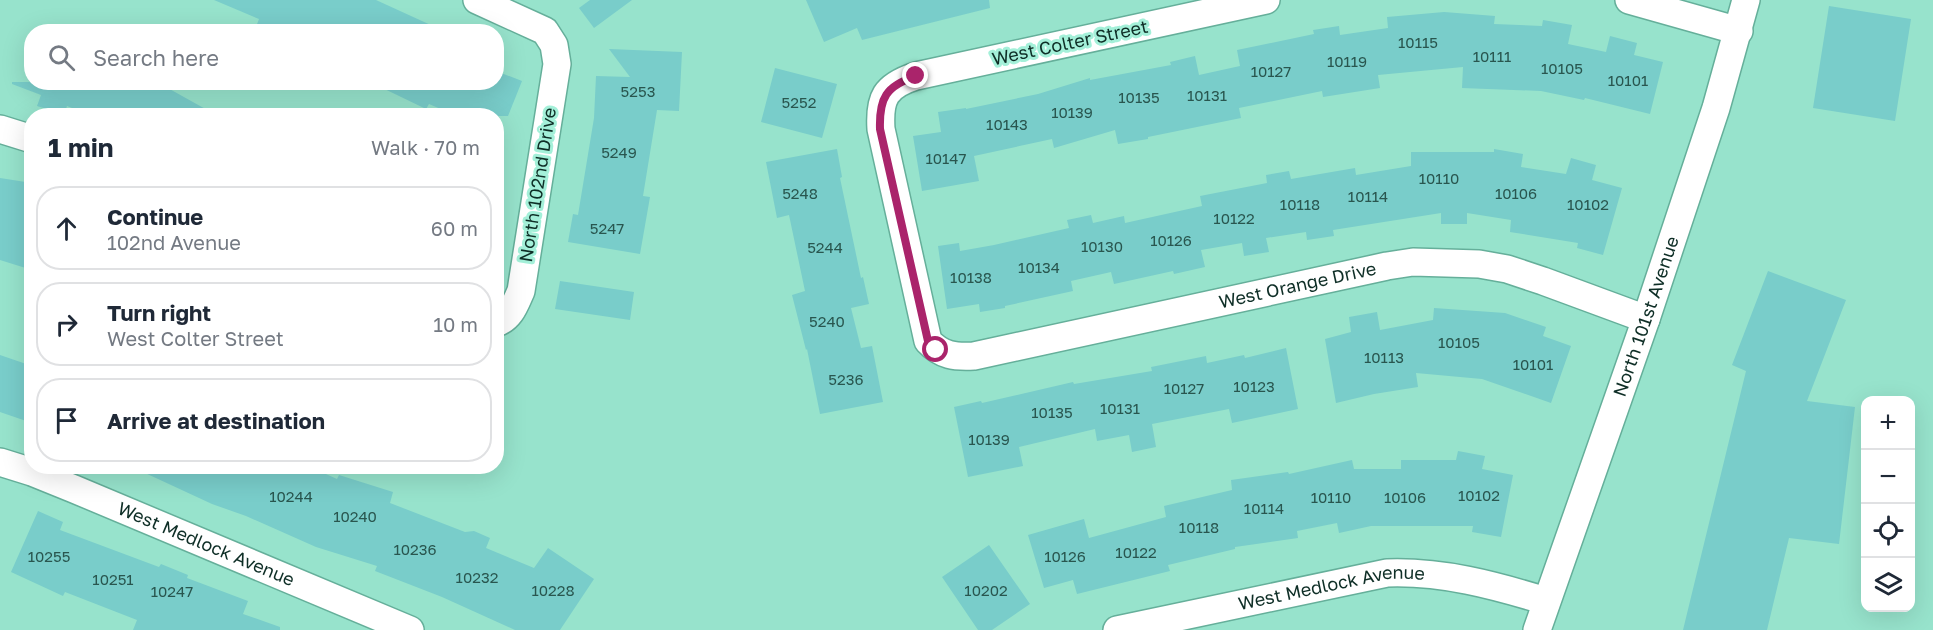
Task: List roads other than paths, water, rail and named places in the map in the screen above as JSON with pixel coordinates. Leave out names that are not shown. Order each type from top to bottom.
[{"type":"street","name":"North 102nd Drive","points":[[477,0],[545,31],[554,45],[557,63],[521,291],[512,311],[504,318]]},
{"type":"street","name":"West Colter Street","points":[[945,354],[936,350],[928,341],[880,129],[882,99],[898,82],[916,76],[1266,0]]},
{"type":"street","points":[[1629,0],[1738,31]]},
{"type":"street","name":"North 101st Avenue","points":[[1537,630],[1646,319],[1716,108],[1746,0]]},
{"type":"street","points":[[0,129],[24,136]]},
{"type":"street","name":"West Orange Drive","points":[[945,354],[974,356],[1413,262],[1479,264],[1507,269],[1646,319]]},
{"type":"street","name":"West Medlock Avenue","points":[[0,462],[24,470]]},
{"type":"street","name":"West Medlock Avenue","points":[[37,474],[410,630]]},
{"type":"street","name":"West Medlock Avenue","points":[[1117,630],[1387,573],[1410,572],[1452,577],[1505,588],[1546,601]]}]
